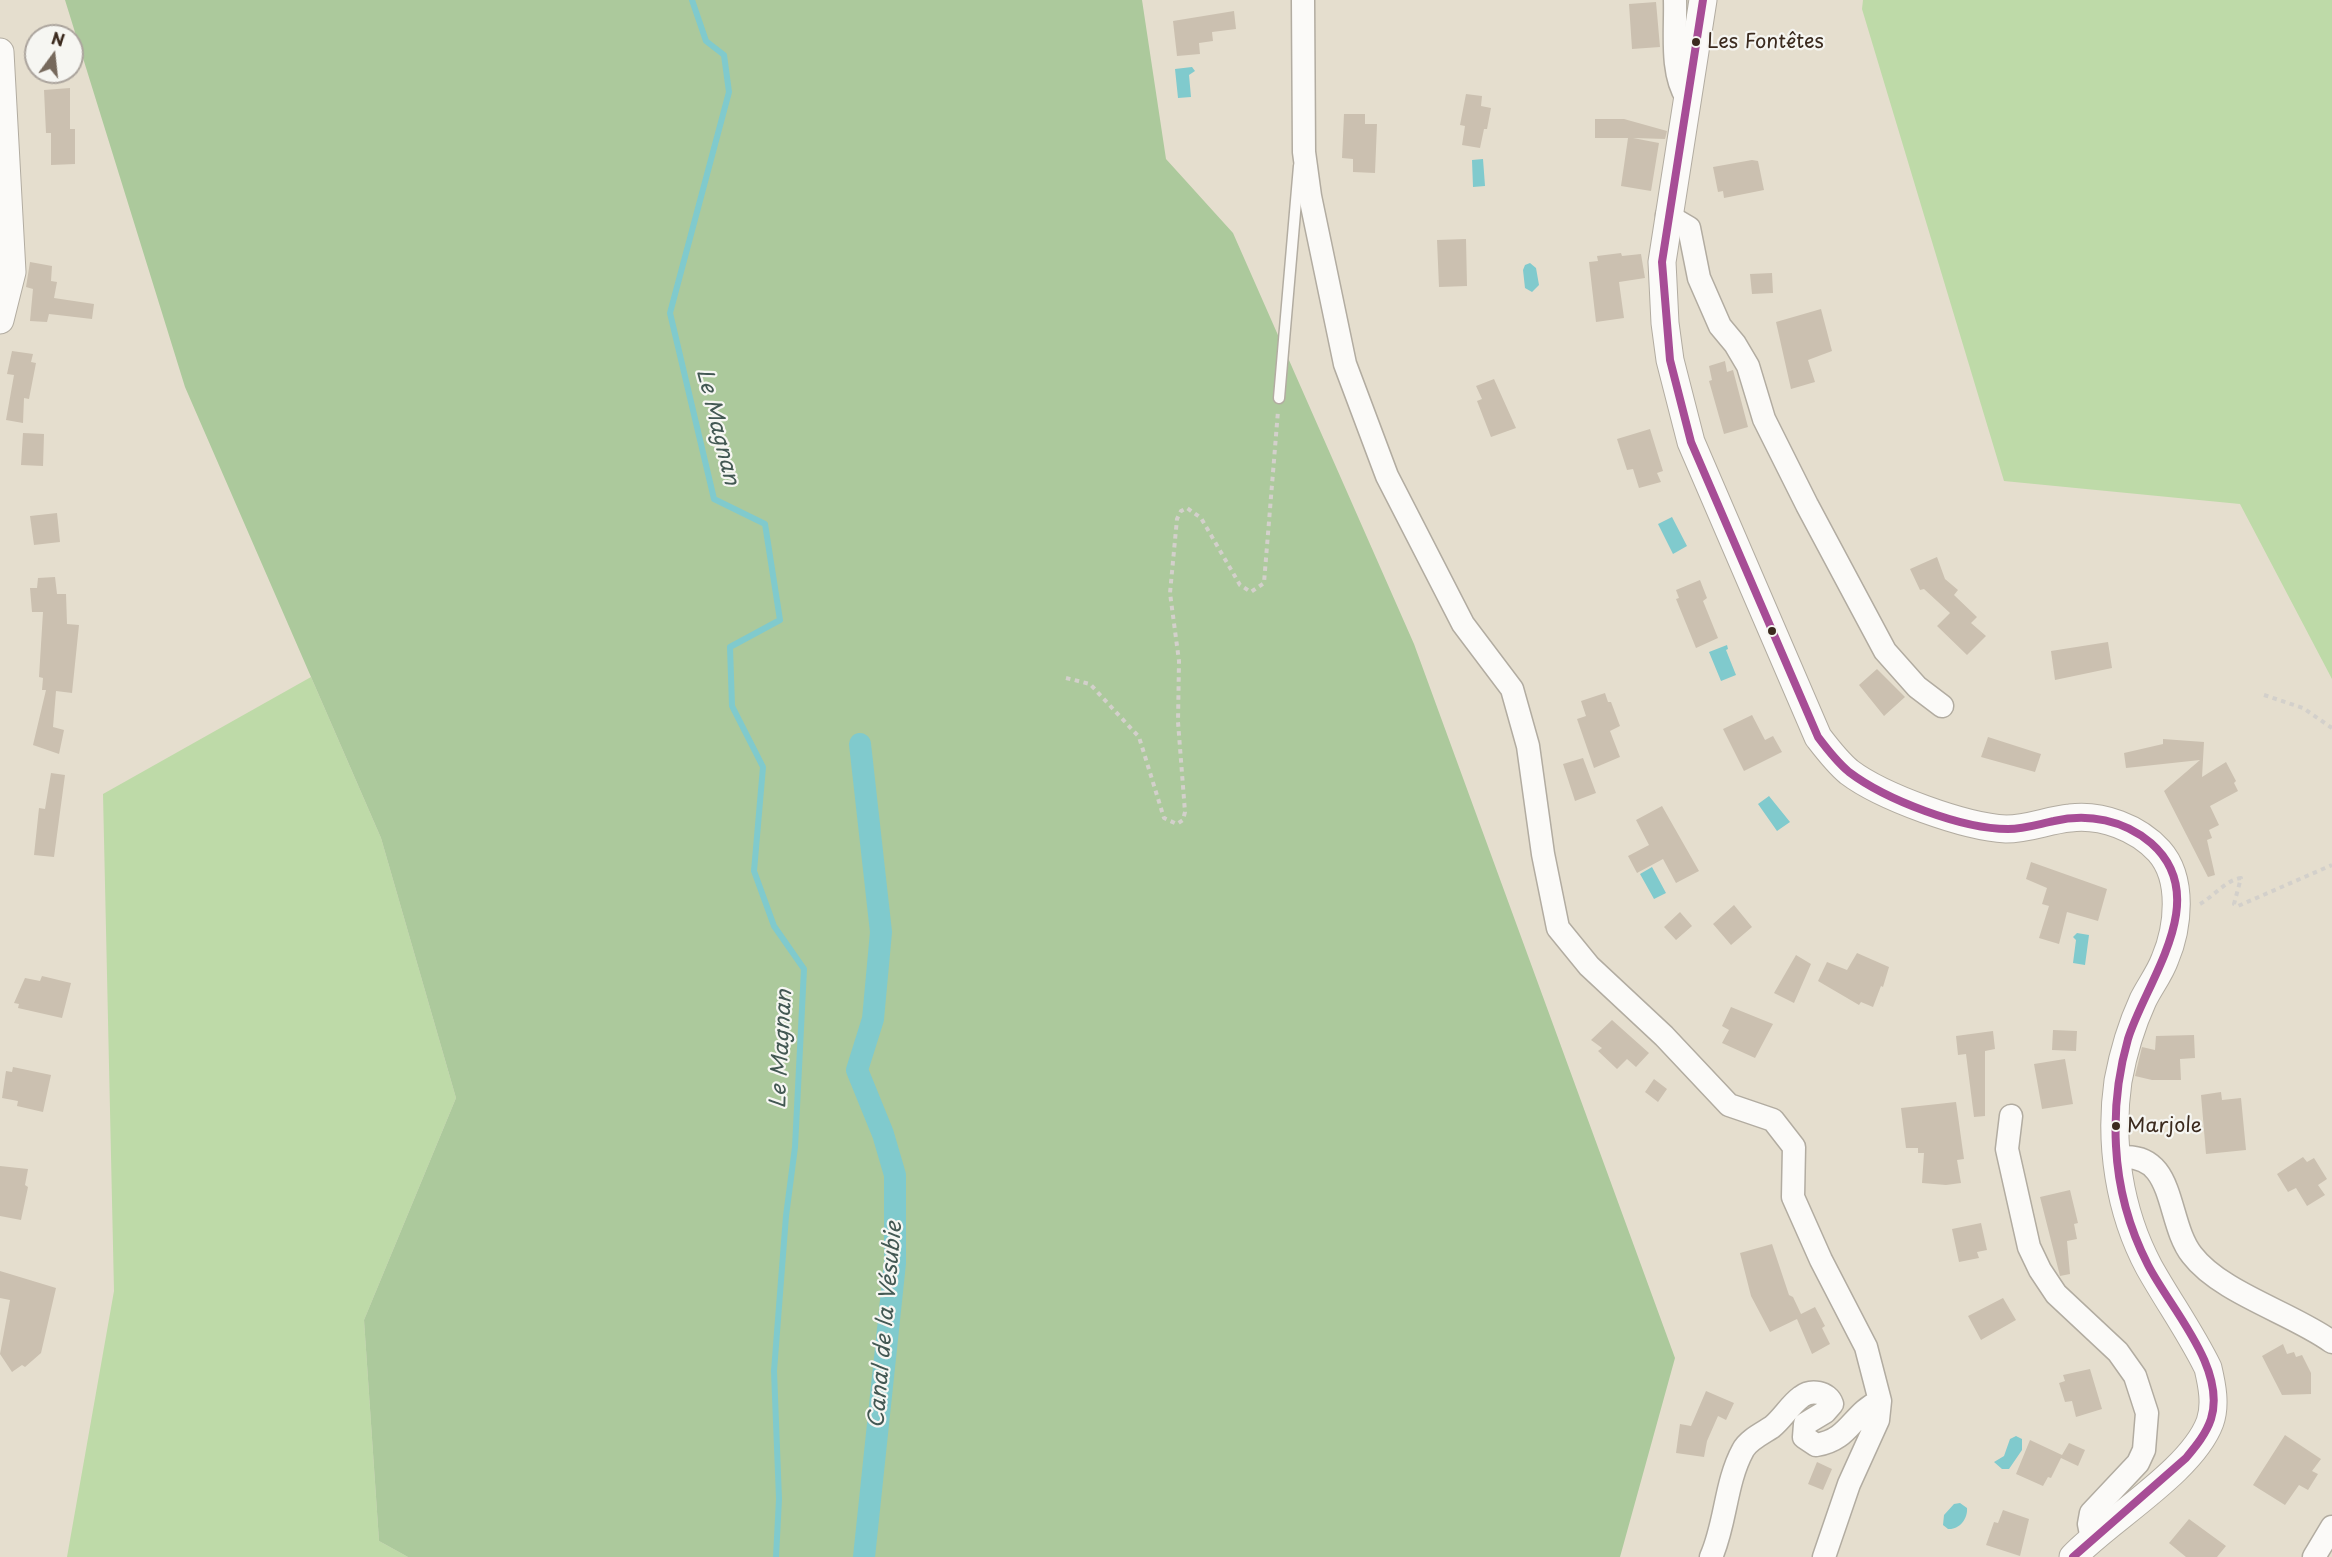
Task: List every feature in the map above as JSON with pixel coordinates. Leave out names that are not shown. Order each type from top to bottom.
[{"type":"street","points":[[1303,0],[1304,152],[1338,338],[1345,364],[1387,476],[1463,624],[1512,689],[1528,746],[1543,854],[1558,928],[1588,966],[1664,1036],[1729,1106],[1773,1120],[1794,1147],[1793,1197],[1821,1260],[1866,1347],[1880,1401],[1878,1420],[1849,1484],[1824,1557]]},
{"type":"street","points":[[1675,0],[1678,80],[1687,99]]},
{"type":"street","points":[[1703,0],[1667,214],[1662,262],[1665,323],[1674,382],[1686,424],[1818,737],[1830,753],[1870,786],[1970,824],[2009,829],[2080,817],[2102,819],[2121,825],[2153,845],[2166,860],[2173,879],[2176,917],[2169,948],[2137,1016],[2119,1079],[2115,1117],[2117,1158],[2126,1212],[2135,1237],[2208,1368],[2213,1404],[2210,1420],[2194,1451],[2073,1557]]},
{"type":"street","points":[[0,52],[12,272],[0,320]]},
{"type":"street","points":[[1667,214],[1689,228],[1699,278],[1720,326],[1748,366],[1768,429],[1885,651],[1917,687],[1942,706]]},
{"type":"street","points":[[2011,1116],[2007,1149],[2022,1224],[2032,1255],[2056,1294],[2124,1360],[2135,1376],[2147,1413],[2144,1450],[2138,1463],[2091,1514],[2089,1524],[2092,1539]]},
{"type":"street","points":[[2117,1158],[2132,1155],[2145,1159],[2157,1168],[2187,1250],[2205,1269],[2332,1342]]},
{"type":"street","points":[[1711,1557],[1743,1447],[1773,1426],[1802,1396],[1810,1393],[1824,1393],[1830,1398],[1832,1404],[1825,1412],[1805,1424],[1804,1437],[1816,1445],[1829,1443],[1838,1438],[1866,1407],[1880,1401]]},
{"type":"street","points":[[2314,1557],[2332,1527]]},
{"type":"lane","points":[[1279,398],[1297,171],[1304,152]]},
{"type":"path","points":[[1066,678],[1090,684],[1139,737],[1164,818],[1177,824],[1183,820],[1185,812],[1178,722],[1179,661],[1170,593],[1176,519],[1181,511],[1187,508],[1195,512],[1201,518],[1240,585],[1251,592],[1264,583],[1279,398]]},
{"type":"path","points":[[2264,695],[2303,708],[2332,728]]},
{"type":"path","points":[[2176,917],[2214,896],[2232,879],[2241,878],[2234,904],[2238,906],[2332,865]]},
{"type":"green space","points":[[65,0],[1142,0],[1166,159],[1233,233],[1414,644],[1675,1358],[1620,1557],[408,1557],[379,1541],[364,1320],[456,1098],[381,838],[185,387],[84,61],[84,24],[72,24]]},
{"type":"green space","points":[[1863,0],[2332,0],[2332,679],[2240,504],[2004,481],[1862,9]]},
{"type":"green space","points":[[311,677],[381,838],[456,1098],[364,1320],[379,1541],[408,1557],[67,1557],[114,1291],[103,794]]},
{"type":"water","points":[[1192,67],[1195,71],[1189,75],[1191,97],[1178,98],[1175,69]]},
{"type":"water","points":[[1483,159],[1485,186],[1473,187],[1472,160]]},
{"type":"water","points":[[1530,263],[1536,268],[1539,285],[1532,292],[1525,288],[1523,270],[1525,265]]},
{"type":"water","points":[[1672,517],[1687,546],[1673,554],[1658,524]]},
{"type":"water","points":[[1727,645],[1726,650],[1736,675],[1721,681],[1709,652]]},
{"type":"water","points":[[1769,796],[1790,822],[1777,831],[1758,804]]},
{"type":"water","points":[[1652,867],[1666,893],[1654,899],[1640,874]]},
{"type":"water","points":[[2077,933],[2089,935],[2085,965],[2073,963],[2076,940],[2073,937]]},
{"type":"water","points":[[2016,1436],[2022,1439],[2022,1450],[2009,1469],[2002,1469],[1994,1462],[2004,1456],[2010,1439]]},
{"type":"water","points":[[1960,1503],[1967,1508],[1964,1520],[1956,1528],[1948,1529],[1943,1525],[1944,1515],[1954,1504]]},
{"type":"building","points":[[1656,2],[1660,47],[1632,49],[1629,4]]},
{"type":"building","points":[[1234,11],[1236,29],[1212,32],[1213,41],[1199,43],[1200,54],[1177,56],[1173,21]]},
{"type":"building","points":[[70,88],[70,129],[75,129],[75,164],[51,165],[51,133],[46,133],[44,90]]},
{"type":"building","points":[[1466,94],[1482,96],[1481,106],[1491,108],[1480,148],[1462,145],[1465,126],[1460,125]]},
{"type":"building","points":[[1344,114],[1365,114],[1365,124],[1377,124],[1375,173],[1353,172],[1353,159],[1342,158]]},
{"type":"building","points":[[1595,119],[1624,119],[1667,131],[1665,139],[1633,138],[1659,143],[1651,191],[1621,186],[1628,138],[1595,138]]},
{"type":"building","points":[[1758,161],[1764,190],[1724,198],[1723,191],[1718,192],[1713,167]]},
{"type":"building","points":[[1466,239],[1467,286],[1439,287],[1437,240]]},
{"type":"building","points":[[1621,253],[1622,256],[1641,254],[1645,278],[1619,282],[1624,318],[1596,322],[1589,262],[1598,261],[1597,256]]},
{"type":"building","points":[[30,262],[52,266],[51,281],[57,282],[54,298],[94,304],[92,319],[49,314],[47,322],[30,321],[33,289],[26,287]]},
{"type":"building","points":[[1772,273],[1773,293],[1752,294],[1750,274]]},
{"type":"building","points":[[1821,309],[1832,351],[1808,360],[1815,382],[1791,389],[1776,322]]},
{"type":"building","points":[[12,351],[33,354],[31,362],[36,363],[29,399],[24,398],[23,423],[6,420],[14,375],[7,374]]},
{"type":"building","points":[[1725,361],[1727,372],[1733,370],[1748,427],[1724,434],[1709,381],[1712,380],[1709,366]]},
{"type":"building","points":[[1494,379],[1516,428],[1491,437],[1477,401],[1482,399],[1476,386]]},
{"type":"building","points":[[1650,429],[1663,471],[1657,473],[1661,482],[1639,488],[1633,469],[1627,470],[1617,439]]},
{"type":"building","points":[[23,433],[44,434],[43,466],[21,465]]},
{"type":"building","points":[[57,513],[60,542],[34,545],[30,516]]},
{"type":"building","points":[[1937,557],[1945,579],[1958,590],[1954,595],[1977,617],[1971,623],[1986,636],[1967,655],[1937,626],[1950,613],[1924,589],[1920,590],[1910,569]]},
{"type":"building","points":[[55,577],[57,594],[66,594],[67,624],[79,625],[72,693],[56,691],[53,727],[64,730],[59,754],[33,745],[46,690],[42,690],[43,678],[39,677],[43,612],[32,612],[30,588],[37,588],[38,578]]},
{"type":"building","points":[[1700,580],[1707,598],[1703,601],[1718,638],[1696,648],[1676,599],[1679,598],[1676,590]]},
{"type":"building","points":[[2108,642],[2112,668],[2055,680],[2051,651]]},
{"type":"building","points":[[1877,669],[1905,697],[1884,716],[1859,685]]},
{"type":"building","points":[[1605,693],[1620,726],[1610,731],[1620,757],[1594,768],[1577,719],[1586,716],[1581,701]]},
{"type":"building","points":[[1752,715],[1765,740],[1773,736],[1782,752],[1744,771],[1723,729]]},
{"type":"building","points":[[1988,737],[2041,754],[2035,772],[1981,757]]},
{"type":"building","points":[[2163,739],[2204,742],[2202,777],[2226,762],[2236,781],[2234,783],[2238,791],[2210,806],[2219,825],[2209,830],[2212,838],[2207,840],[2215,875],[2208,877],[2164,791],[2200,760],[2126,768],[2124,753],[2163,744]]},
{"type":"building","points":[[1583,758],[1596,793],[1575,801],[1563,764]]},
{"type":"building","points":[[51,773],[65,775],[54,857],[34,855],[39,808],[45,809]]},
{"type":"building","points":[[1662,806],[1699,871],[1676,883],[1663,859],[1637,873],[1628,856],[1649,845],[1636,820]]},
{"type":"building","points":[[2031,862],[2107,889],[2098,921],[2067,912],[2059,944],[2039,938],[2049,906],[2042,904],[2047,888],[2026,879]]},
{"type":"building","points":[[1734,905],[1752,927],[1731,945],[1713,924]]},
{"type":"building","points":[[1680,912],[1692,926],[1676,940],[1664,927]]},
{"type":"building","points":[[1857,953],[1889,967],[1883,987],[1881,986],[1873,1007],[1861,1002],[1859,1005],[1818,981],[1827,962],[1847,970]]},
{"type":"building","points":[[1796,955],[1811,964],[1794,1003],[1774,993]]},
{"type":"building","points":[[42,976],[71,983],[62,1018],[18,1008],[19,1004],[14,1003],[25,978],[40,981]]},
{"type":"building","points":[[1731,1007],[1773,1024],[1755,1058],[1722,1043],[1729,1030],[1722,1026]]},
{"type":"building","points":[[1612,1020],[1649,1053],[1636,1067],[1627,1059],[1617,1069],[1598,1051],[1602,1048],[1591,1040]]},
{"type":"building","points":[[2053,1030],[2077,1031],[2076,1051],[2052,1050]]},
{"type":"building","points":[[1993,1031],[1995,1049],[1985,1051],[1985,1116],[1974,1117],[1966,1054],[1958,1055],[1956,1036]]},
{"type":"building","points":[[2194,1035],[2195,1058],[2180,1059],[2181,1080],[2152,1080],[2135,1076],[2142,1047],[2155,1050],[2156,1036]]},
{"type":"building","points":[[2065,1059],[2073,1104],[2042,1109],[2034,1064]]},
{"type":"building","points":[[13,1067],[51,1075],[43,1112],[17,1106],[18,1101],[2,1098],[6,1071],[12,1072]]},
{"type":"building","points":[[1654,1079],[1667,1089],[1658,1102],[1645,1092]]},
{"type":"building","points":[[2221,1092],[2222,1100],[2241,1098],[2246,1150],[2206,1154],[2201,1095]]},
{"type":"building","points":[[1956,1102],[1964,1159],[1957,1160],[1961,1183],[1946,1185],[1922,1183],[1924,1153],[1918,1153],[1918,1148],[1906,1148],[1901,1108]]},
{"type":"building","points":[[2303,1157],[2307,1162],[2314,1158],[2327,1179],[2318,1185],[2325,1195],[2307,1206],[2296,1188],[2288,1192],[2277,1174]]},
{"type":"building","points":[[0,1166],[28,1169],[25,1185],[28,1187],[21,1220],[0,1216]]},
{"type":"building","points":[[2070,1190],[2078,1223],[2074,1224],[2077,1239],[2067,1241],[2070,1274],[2060,1276],[2040,1197]]},
{"type":"building","points":[[1981,1223],[1987,1250],[1977,1252],[1979,1258],[1959,1262],[1952,1229]]},
{"type":"building","points":[[1772,1244],[1789,1295],[1793,1297],[1801,1314],[1815,1307],[1825,1326],[1822,1328],[1830,1344],[1812,1354],[1797,1319],[1770,1332],[1751,1296],[1740,1253]]},
{"type":"building","points":[[0,1271],[56,1288],[41,1353],[25,1367],[22,1365],[12,1372],[0,1354],[10,1300],[0,1298]]},
{"type":"building","points":[[2003,1298],[2016,1320],[1981,1340],[1968,1316]]},
{"type":"building","points":[[2283,1344],[2287,1354],[2294,1352],[2296,1357],[2302,1355],[2311,1373],[2311,1394],[2282,1395],[2262,1356]]},
{"type":"building","points":[[2090,1369],[2102,1409],[2076,1417],[2072,1401],[2065,1402],[2059,1383],[2065,1381],[2063,1375]]},
{"type":"building","points":[[1706,1391],[1734,1403],[1726,1420],[1718,1416],[1707,1441],[1704,1457],[1676,1453],[1680,1424],[1691,1426]]},
{"type":"building","points":[[2285,1435],[2321,1459],[2312,1471],[2318,1474],[2308,1490],[2299,1485],[2285,1505],[2253,1485]]},
{"type":"building","points":[[2030,1440],[2062,1455],[2069,1443],[2085,1450],[2078,1466],[2061,1458],[2051,1478],[2048,1477],[2043,1486],[2016,1474]]},
{"type":"building","points":[[1817,1462],[1832,1469],[1823,1490],[1808,1484]]},
{"type":"building","points":[[2003,1510],[2029,1519],[2020,1556],[1986,1545],[1994,1522],[1998,1523]]},
{"type":"building","points":[[2189,1519],[2226,1546],[2217,1557],[2186,1557],[2169,1543]]},
{"type":"waterway","name":"Le Magnan","points":[[692,0],[706,41],[724,55],[729,92],[670,313],[714,499],[765,524],[780,620],[730,647],[732,706],[763,767],[754,871],[774,926],[804,969],[795,1147],[786,1216],[774,1371],[779,1499],[776,1557]]},
{"type":"waterway","name":"Canal de la Vésubie","points":[[860,744],[881,932],[873,1019],[857,1070],[883,1134],[895,1175],[895,1263],[864,1557]]},
{"type":"transit line","points":[[1703,0],[1662,262],[1670,360],[1691,442],[1818,737],[1849,772],[1883,793],[1947,818],[1989,828],[2008,829],[2067,819],[2093,818],[2129,829],[2151,843],[2169,865],[2177,889],[2176,914],[2170,940],[2128,1039],[2119,1078],[2116,1105],[2117,1161],[2122,1192],[2135,1237],[2148,1265],[2204,1359],[2211,1379],[2214,1400],[2211,1419],[2204,1435],[2186,1458],[2073,1557]]},
{"type":"place","name":"Les Fontêtes","points":[[1696,42]]},
{"type":"place","name":"Marjole","points":[[2116,1126]]}]
